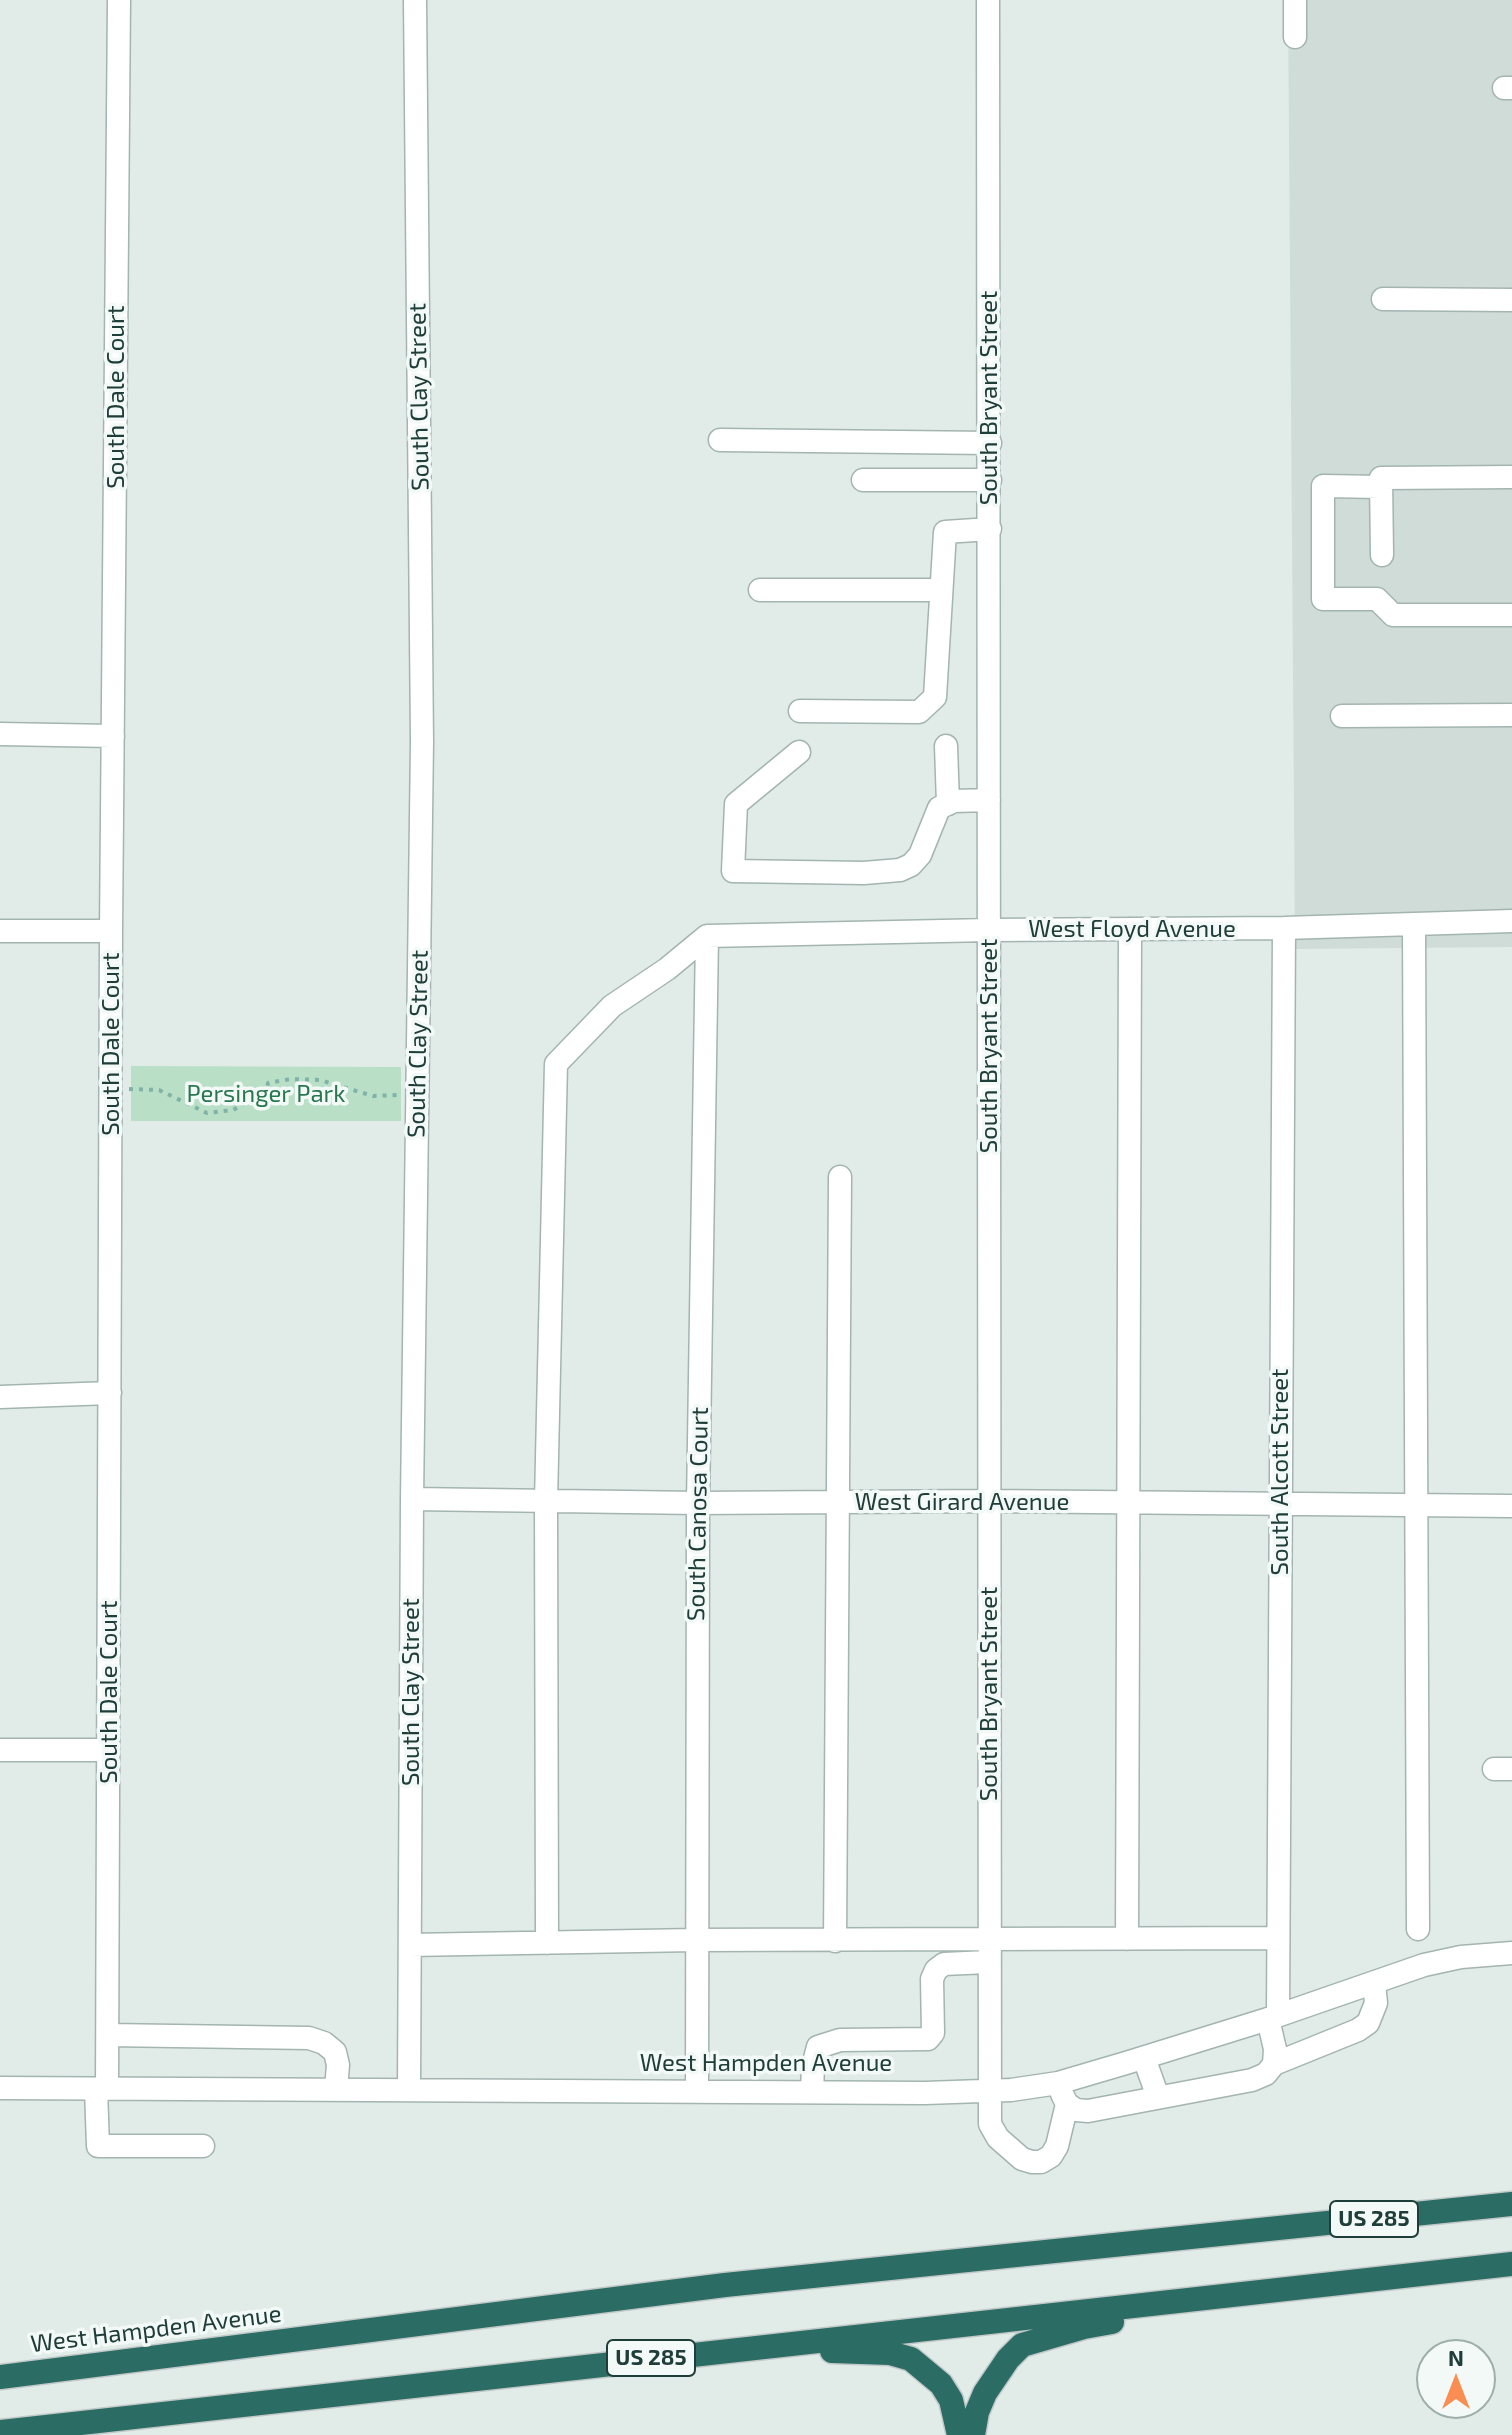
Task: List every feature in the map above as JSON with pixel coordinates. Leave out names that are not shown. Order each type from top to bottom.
[{"type":"highway","name":"West Hampden Avenue","points":[[0,2375],[725,2285],[1512,2204]]},
{"type":"highway","name":"US 285","points":[[0,2432],[1512,2264]]},
{"type":"highway","points":[[973,2435],[977,2412],[985,2393],[1008,2359],[1022,2345],[1084,2327],[1303,2287]]},
{"type":"highway","points":[[722,2350],[859,2351],[890,2353],[911,2359],[941,2384],[951,2400],[959,2435]]},
{"type":"street","name":"South Dale Court","points":[[119,0],[111,931],[108,2035],[98,2146],[203,2146]]},
{"type":"street","name":"South Clay Street","points":[[409,2089],[412,1499],[422,725],[415,0]]},
{"type":"street","name":"South Bryant Street","points":[[988,0],[988,2092]]},
{"type":"street","points":[[1295,0],[1295,37]]},
{"type":"street","points":[[1383,299],[1512,300]]},
{"type":"street","points":[[720,440],[990,443]]},
{"type":"street","points":[[1382,555],[1381,478],[1512,477]]},
{"type":"street","points":[[863,480],[990,480]]},
{"type":"street","points":[[1381,487],[1323,486],[1323,599],[1377,599],[1393,615],[1512,615]]},
{"type":"street","points":[[800,711],[919,712],[935,697],[945,532],[990,529]]},
{"type":"street","points":[[760,590],[941,590]]},
{"type":"street","points":[[1342,716],[1512,715]]},
{"type":"street","points":[[0,734],[113,736]]},
{"type":"street","points":[[946,746],[948,804]]},
{"type":"street","points":[[799,752],[736,804],[733,871],[864,873],[900,870],[911,865],[920,855],[939,808],[954,801],[989,800]]},
{"type":"street","name":"West Floyd Avenue","points":[[707,936],[1284,928],[1512,921]]},
{"type":"street","points":[[1414,924],[1418,1929]]},
{"type":"street","name":"South Alcott Street","points":[[1274,2064],[1273,2017],[1278,1938],[1284,928]]},
{"type":"street","points":[[1127,1939],[1130,929]]},
{"type":"street","points":[[0,931],[111,931]]},
{"type":"street","points":[[547,1943],[546,1501],[556,1064],[612,1006],[667,969],[707,936]]},
{"type":"street","name":"South Canosa Court","points":[[697,2091],[698,1503],[707,936]]},
{"type":"street","points":[[835,1941],[840,1177]]},
{"type":"street","points":[[0,1397],[110,1393]]},
{"type":"street","name":"West Girard Avenue","points":[[412,1499],[1512,1506]]},
{"type":"street","points":[[0,1750],[108,1750]]},
{"type":"street","points":[[812,2092],[815,2056],[818,2047],[828,2042],[928,2039],[933,2033],[932,1979],[936,1970],[944,1964],[988,1951],[1127,1939],[1278,1938]]},
{"type":"street","points":[[410,1945],[952,1940],[988,1951]]},
{"type":"street","points":[[952,1940],[952,1963]]},
{"type":"street","name":"West Hampden Avenue","points":[[0,2088],[988,2092],[1058,2083],[1443,1961],[1481,1954],[1512,1953]]},
{"type":"street","points":[[1058,2083],[1067,2104],[1076,2110],[1088,2111],[1252,2080],[1266,2074],[1274,2064],[1358,2030],[1368,2023],[1376,2003],[1374,1983]]},
{"type":"street","points":[[108,2035],[309,2038],[324,2043],[335,2052],[338,2065],[336,2089]]},
{"type":"street","points":[[1144,2058],[1158,2097]]},
{"type":"street","points":[[988,2092],[993,2132],[1022,2159],[1032,2162],[1041,2162],[1051,2156],[1057,2146],[1067,2104]]},
{"type":"path","points":[[111,1088],[159,1090],[207,1113],[233,1110],[245,1103],[264,1103],[268,1083],[291,1079],[320,1080],[373,1096],[417,1094]]},
{"type":"shaded area","points":[[1288,0],[1512,0],[1512,947],[1295,949]]},
{"type":"green space","name":"Persinger Park","points":[[131,1066],[401,1067],[401,1121],[131,1121]]}]
